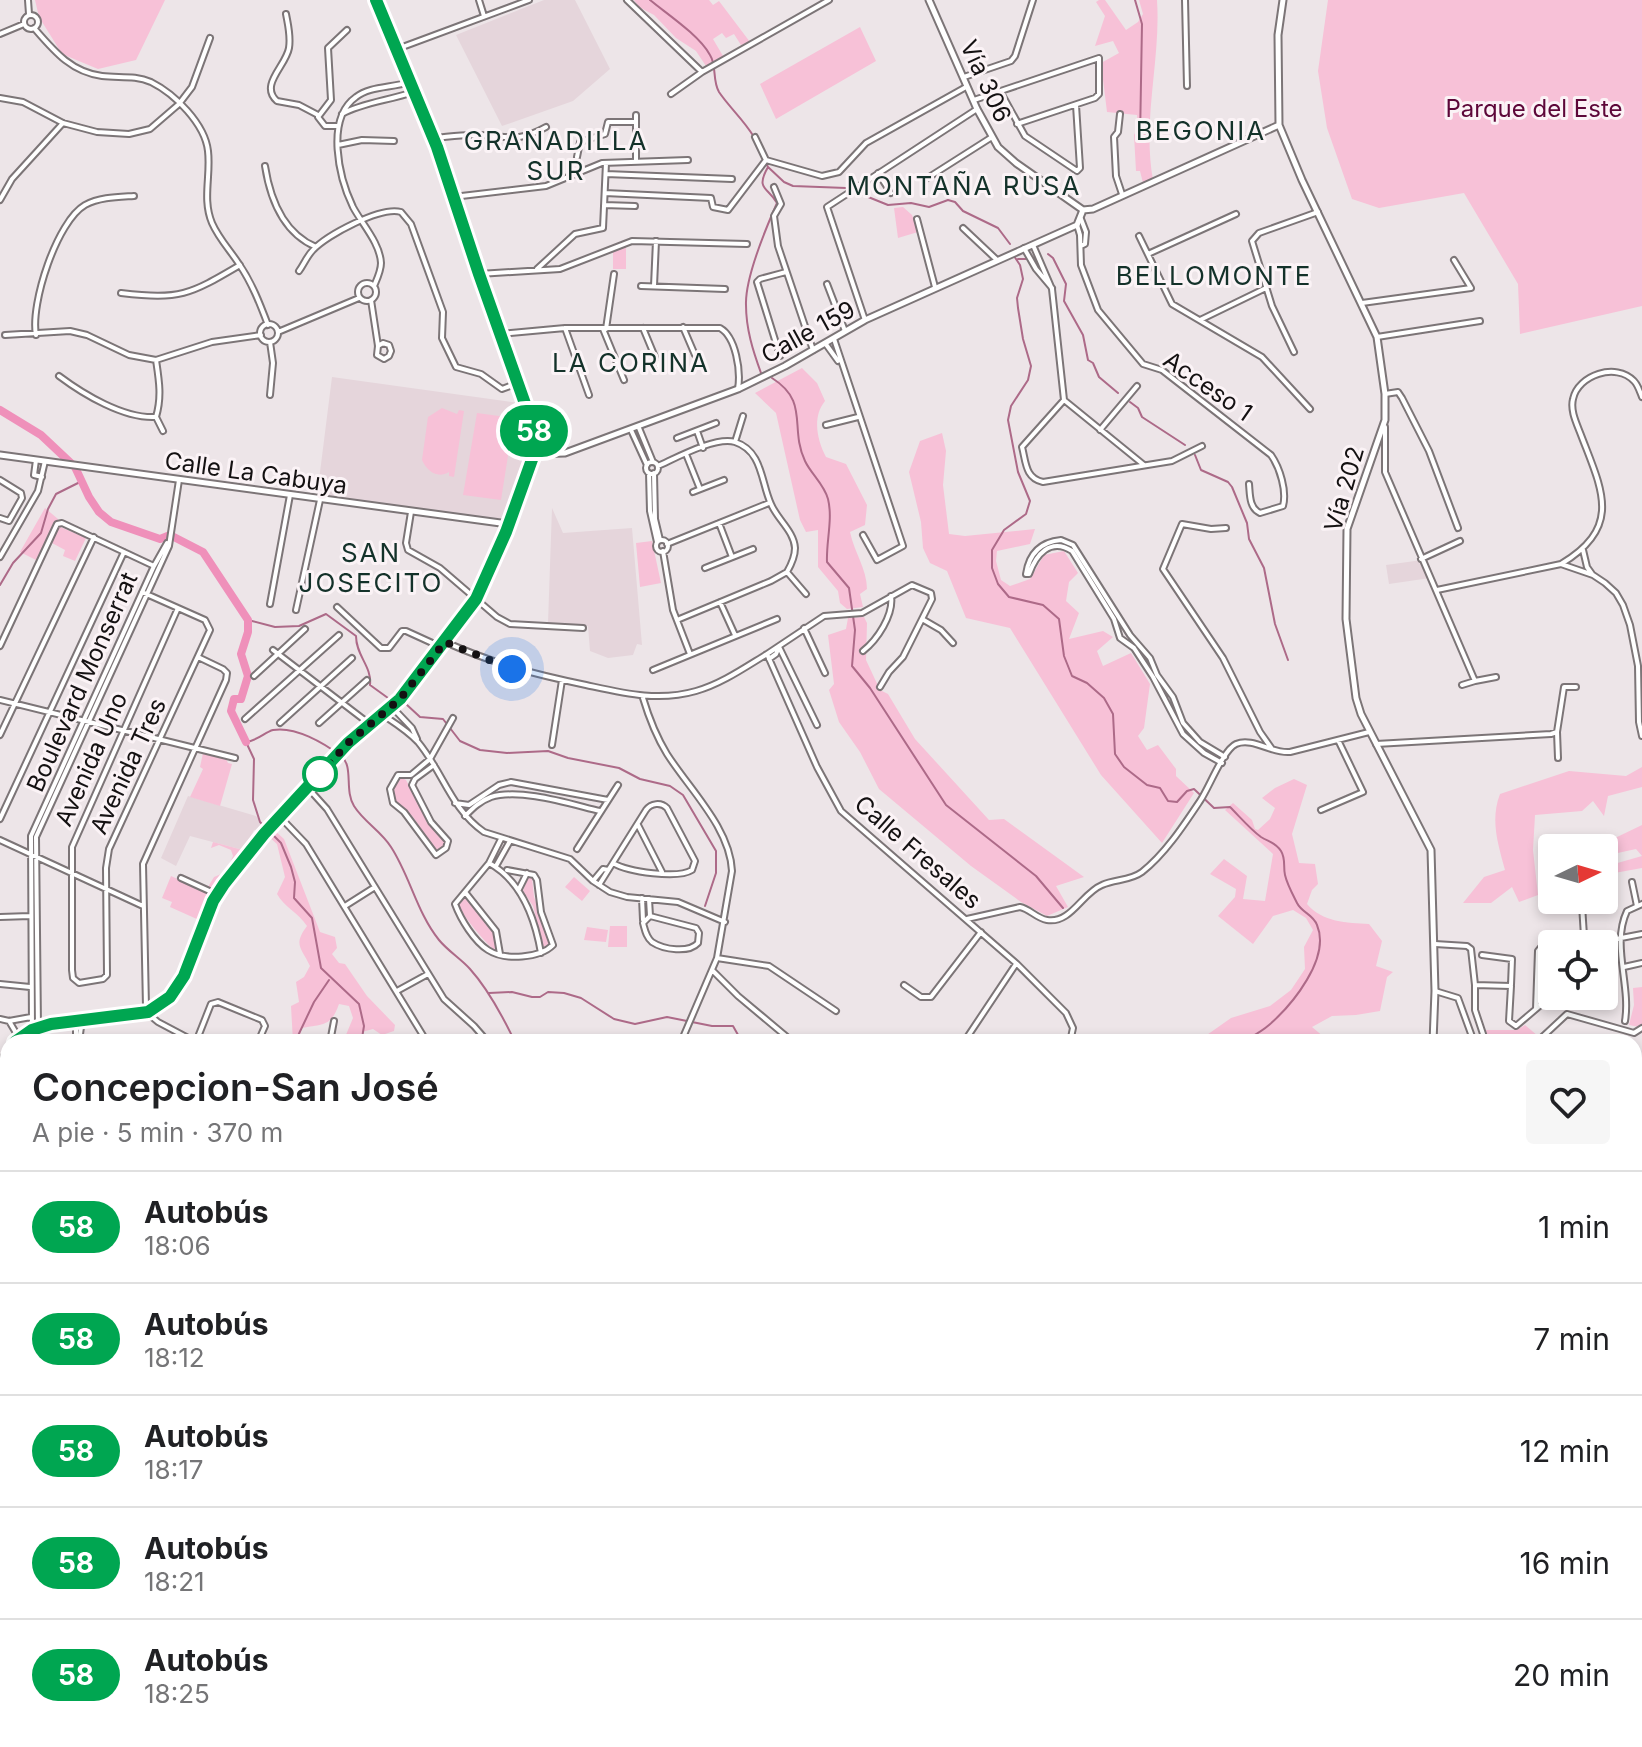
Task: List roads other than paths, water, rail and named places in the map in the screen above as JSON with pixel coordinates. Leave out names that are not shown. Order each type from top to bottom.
[{"type":"main road","points":[[27,1034],[35,1029],[79,1020],[148,1012],[164,1003],[180,983],[216,894],[264,834],[348,743],[392,707],[476,599],[534,454],[534,429],[433,138],[376,0]]},
{"type":"main road","name":"Vía 306","points":[[929,0],[977,109],[998,147],[1083,210]]},
{"type":"main road","name":"Vía 202","points":[[1283,0],[1278,35],[1279,125],[1377,337],[1385,394],[1385,420],[1351,514],[1346,548],[1346,619],[1356,698],[1369,732],[1431,850],[1435,944],[1433,1034]]},
{"type":"main road","points":[[1077,225],[1083,210],[1093,209],[1279,125]]},
{"type":"main road","name":"Calle 159","points":[[534,454],[557,455],[639,428],[738,389],[865,320],[1077,225]]},
{"type":"main road","name":"Calle La Cabuya","points":[[0,455],[508,524]]},
{"type":"street","points":[[24,24],[29,14],[28,0]]},
{"type":"street","points":[[479,0],[484,16]]},
{"type":"street","points":[[395,50],[512,3],[529,0]]},
{"type":"street","points":[[627,0],[702,72]]},
{"type":"street","points":[[671,94],[702,72],[829,0]]},
{"type":"street","points":[[964,77],[1011,61],[1033,0]]},
{"type":"street","points":[[1185,0],[1187,86]]},
{"type":"street","points":[[29,14],[34,14],[39,20],[34,28]]},
{"type":"street","points":[[286,14],[289,47],[285,62],[270,84],[270,91],[277,101],[299,105],[318,115]]},
{"type":"street","points":[[24,24],[30,29],[34,28],[55,53],[75,69],[103,76],[132,77],[151,83],[179,104],[199,125],[208,152],[208,210],[221,240],[240,265],[268,325]]},
{"type":"street","points":[[0,34],[24,24]]},
{"type":"street","points":[[318,115],[331,100],[328,48],[347,30]]},
{"type":"street","points":[[0,98],[23,102],[63,123],[97,132],[129,134],[150,129],[179,104],[192,87],[210,38]]},
{"type":"street","points":[[974,100],[1099,58],[1099,94],[1076,105],[1017,124]]},
{"type":"street","points":[[278,332],[359,298],[371,300],[376,294],[374,286],[381,261],[344,182],[337,126],[340,116],[357,96],[409,82]]},
{"type":"street","points":[[755,137],[766,160],[830,176],[839,172],[866,143],[967,86]]},
{"type":"street","points":[[369,91],[373,105]]},
{"type":"street","points":[[1000,91],[1025,136],[1079,171],[1076,105]]},
{"type":"street","points":[[340,116],[355,107],[373,105],[413,92]]},
{"type":"street","points":[[865,320],[827,207],[977,109]]},
{"type":"street","points":[[1120,114],[1118,132],[1114,137],[1116,176],[1122,194]]},
{"type":"street","points":[[318,115],[325,126],[337,126]]},
{"type":"street","points":[[636,115],[636,162]]},
{"type":"street","points":[[577,157],[580,142],[605,134],[608,122],[636,122]]},
{"type":"street","points":[[0,200],[12,179],[63,123]]},
{"type":"street","points":[[433,138],[472,135],[514,139],[528,137],[546,127]]},
{"type":"street","points":[[926,179],[992,137]]},
{"type":"street","points":[[338,145],[362,140],[394,141]]},
{"type":"street","points":[[453,197],[544,187],[606,163],[688,160]]},
{"type":"street","points":[[605,193],[711,198],[713,207],[727,210],[766,160]]},
{"type":"street","points":[[536,270],[575,234],[602,230],[606,163]]},
{"type":"street","points":[[265,166],[268,187],[284,221],[316,247]]},
{"type":"street","points":[[878,173],[891,193]]},
{"type":"street","points":[[606,174],[732,179]]},
{"type":"street","points":[[774,187],[781,204],[774,216],[778,243],[813,350]]},
{"type":"street","points":[[36,335],[37,305],[64,226],[72,214],[86,204],[134,196]]},
{"type":"street","points":[[604,205],[635,206]]},
{"type":"street","points":[[299,271],[316,247],[360,221],[384,211],[394,210],[406,216],[443,312],[444,345],[456,367],[481,374],[502,389],[518,383]]},
{"type":"street","points":[[1294,352],[1277,320],[1252,241],[1259,233],[1318,212]]},
{"type":"street","points":[[1148,254],[1236,214]]},
{"type":"street","name":"Acceso 1","points":[[1080,218],[1086,232],[1085,244],[1081,246]]},
{"type":"street","points":[[917,219],[935,287]]},
{"type":"street","name":"Acceso 1","points":[[1077,225],[1081,265],[1098,310],[1143,364],[1162,370],[1271,455],[1278,467],[1285,499],[1283,506],[1260,513],[1256,511],[1252,507],[1249,484]]},
{"type":"street","points":[[963,228],[997,260]]},
{"type":"street","points":[[1139,236],[1172,304],[1262,357],[1310,409]]},
{"type":"street","points":[[479,274],[560,269],[632,241],[747,244]]},
{"type":"street","points":[[654,286],[656,241]]},
{"type":"street","points":[[1033,245],[1052,289],[1064,400],[1144,465]]},
{"type":"street","points":[[1024,248],[1052,289]]},
{"type":"street","points":[[1362,303],[1471,288],[1454,260]]},
{"type":"street","points":[[121,293],[168,298],[199,289],[240,265]]},
{"type":"street","points":[[780,356],[757,287],[760,279],[786,272]]},
{"type":"street","points":[[614,274],[604,329],[624,380]]},
{"type":"street","points":[[359,298],[358,289],[362,284],[374,286]]},
{"type":"street","points":[[827,284],[845,331]]},
{"type":"street","points":[[641,286],[725,289]]},
{"type":"street","points":[[1200,320],[1266,288]]},
{"type":"street","points":[[371,300],[378,346]]},
{"type":"street","points":[[1377,337],[1480,321]]},
{"type":"street","points":[[261,335],[270,342],[277,338],[276,327],[268,325]]},
{"type":"street","points":[[261,335],[268,325]]},
{"type":"street","points":[[683,327],[695,355]]},
{"type":"street","points":[[565,328],[589,395]]},
{"type":"street","points":[[500,334],[565,328],[723,329],[740,369],[738,389]]},
{"type":"street","points":[[643,328],[660,369]]},
{"type":"street","points":[[5,335],[70,331],[87,335],[129,355],[156,360],[212,342],[261,335]]},
{"type":"street","points":[[833,338],[903,546],[877,560],[863,535]]},
{"type":"street","points":[[270,342],[273,363],[270,395]]},
{"type":"street","points":[[825,343],[840,363]]},
{"type":"street","points":[[156,360],[161,387],[156,417],[163,431]]},
{"type":"street","points":[[1437,590],[1561,564],[1583,550],[1597,529],[1602,514],[1602,494],[1573,414],[1573,398],[1585,381],[1601,372],[1611,371],[1629,377],[1636,383],[1642,397]]},
{"type":"street","points":[[59,376],[81,392],[113,407],[148,418],[156,417]]},
{"type":"street","points":[[1100,430],[1137,386]]},
{"type":"street","points":[[1385,394],[1398,392],[1409,410],[1429,451],[1458,528]]},
{"type":"street","points":[[1064,400],[1022,447],[1030,476],[1043,482],[1172,461],[1202,446]]},
{"type":"street","points":[[735,442],[743,416]]},
{"type":"street","points":[[826,425],[858,417]]},
{"type":"street","points":[[1385,420],[1385,472],[1475,681]]},
{"type":"street","points":[[677,438],[716,423]]},
{"type":"street","points":[[639,428],[655,464],[650,511],[659,541],[656,547],[663,551]]},
{"type":"street","points":[[631,430],[652,473]]},
{"type":"street","points":[[697,430],[703,448]]},
{"type":"street","points":[[647,465],[718,442],[735,442],[753,454],[770,503],[795,547],[787,572],[677,620]]},
{"type":"street","points":[[686,454],[700,489]]},
{"type":"street","points":[[36,460],[34,475],[42,477]]},
{"type":"street","points":[[0,557],[38,491],[45,461]]},
{"type":"street","points":[[0,480],[21,493],[22,498],[9,521],[0,518]]},
{"type":"street","name":"Boulevard Monserrat","points":[[35,1029],[32,854],[36,837],[169,542],[179,480]]},
{"type":"street","points":[[693,492],[724,480]]},
{"type":"street","points":[[270,604],[290,495]]},
{"type":"street","points":[[296,610],[320,500]]},
{"type":"street","points":[[659,541],[667,544],[770,503]]},
{"type":"street","points":[[16,511],[24,516]]},
{"type":"street","points":[[411,512],[406,543],[408,550],[440,568],[497,617],[510,624],[583,628]]},
{"type":"street","points":[[0,646],[57,524],[62,523],[154,566]]},
{"type":"street","points":[[719,523],[732,557]]},
{"type":"street","points":[[1226,528],[1182,524],[1163,569],[1223,658],[1260,732],[1273,750]]},
{"type":"street","points":[[0,735],[94,537]]},
{"type":"street","points":[[1222,763],[1204,753],[1183,734],[1134,648],[1120,638],[1114,619],[1072,551],[1061,546],[1044,549],[1036,557],[1029,574],[1025,574],[1030,556],[1038,548],[1061,540],[1073,545],[1130,635],[1150,658],[1173,697],[1183,723],[1200,742],[1225,757]]},
{"type":"street","points":[[1421,559],[1460,541]]},
{"type":"street","name":"Boulevard Monserrat","points":[[145,593],[154,566],[169,542]]},
{"type":"street","points":[[667,544],[663,551],[667,583],[690,654]]},
{"type":"street","points":[[705,568],[753,549]]},
{"type":"street","points":[[1583,550],[1587,567],[1616,593],[1630,625],[1638,666],[1642,736]]},
{"type":"street","points":[[0,819],[124,552]]},
{"type":"street","points":[[1561,564],[1593,575]]},
{"type":"street","points":[[787,572],[806,594]]},
{"type":"street","points":[[337,607],[381,648],[389,648],[402,631],[406,631],[493,663],[643,698],[698,691],[776,654],[779,647],[824,616],[860,613],[912,585],[931,593],[932,599],[903,657],[880,687]]},
{"type":"street","points":[[145,593],[178,608]]},
{"type":"street","points":[[863,651],[875,642],[892,605],[891,596]]},
{"type":"street","points":[[720,602],[735,635]]},
{"type":"street","name":"Avenida Tres","points":[[107,975],[109,849],[210,626],[205,620],[178,608]]},
{"type":"street","name":"Avenida Uno","points":[[107,975],[97,981],[82,983],[75,980],[72,970],[72,847],[178,608]]},
{"type":"street","points":[[653,670],[777,619]]},
{"type":"street","points":[[922,619],[941,630],[953,643]]},
{"type":"street","points":[[804,628],[825,673]]},
{"type":"street","points":[[254,676],[275,651],[305,629]]},
{"type":"street","points":[[245,719],[339,635]]},
{"type":"street","points":[[779,647],[817,725]]},
{"type":"street","points":[[275,651],[371,725]]},
{"type":"street","name":"Calle Fresales","points":[[768,656],[817,767],[841,811],[1017,964],[1066,1013],[1073,1028],[1072,1034]]},
{"type":"street","points":[[181,1034],[158,1022],[148,1012],[145,1000],[144,860],[226,680],[227,673],[223,669],[198,657]]},
{"type":"street","points":[[280,723],[352,658]]},
{"type":"street","points":[[1462,685],[1496,677]]},
{"type":"street","points":[[319,723],[367,680]]},
{"type":"street","points":[[552,745],[562,680]]},
{"type":"street","points":[[1558,758],[1557,732],[1564,687],[1576,687]]},
{"type":"street","points":[[643,698],[660,743],[729,848],[732,871],[717,958],[684,1034]]},
{"type":"street","points":[[0,700],[235,758]]},
{"type":"street","points":[[392,707],[412,728],[417,742]]},
{"type":"street","points":[[383,715],[406,730],[417,742],[434,765],[454,803],[484,832],[570,859],[593,881],[618,895],[678,902],[725,922]]},
{"type":"street","points":[[434,765],[415,779],[412,785],[431,822],[448,841],[446,848],[436,855],[390,798],[391,786],[396,777],[411,775],[430,759],[453,718]]},
{"type":"street","points":[[967,919],[1020,907],[1040,918],[1061,919],[1097,887],[1136,876],[1157,859],[1200,801],[1231,748],[1238,744],[1255,744],[1290,752],[1369,732]]},
{"type":"street","points":[[1376,744],[1557,732]]},
{"type":"street","points":[[1321,810],[1363,792],[1338,740]]},
{"type":"street","points":[[465,816],[505,783],[608,800]]},
{"type":"street","points":[[577,849],[618,785]]},
{"type":"street","points":[[530,797],[532,786]]},
{"type":"street","points":[[308,788],[327,809],[444,999],[481,1034]]},
{"type":"street","points":[[567,804],[570,793]]},
{"type":"street","points":[[454,803],[469,805],[488,795],[505,795],[600,811]]},
{"type":"street","points":[[599,885],[648,807],[657,804],[665,806],[694,857],[694,866],[688,873],[679,875],[636,872],[613,863]]},
{"type":"street","points":[[281,818],[306,844],[422,1034]]},
{"type":"street","points":[[638,825],[662,872]]},
{"type":"street","points":[[501,839],[489,863],[455,901],[459,913],[484,947],[500,954],[528,957],[552,948],[553,941],[541,912],[536,876],[507,870]]},
{"type":"street","points":[[0,840],[143,906]]},
{"type":"street","points":[[496,866],[510,841]]},
{"type":"street","points":[[489,863],[496,866],[518,890],[532,914],[541,953]]},
{"type":"street","points":[[593,881],[603,869],[608,870]]},
{"type":"street","points":[[518,890],[527,873]]},
{"type":"street","points":[[181,878],[216,894]]},
{"type":"street","points":[[1625,1021],[1621,939],[1624,914],[1639,905],[1632,882]]},
{"type":"street","points":[[345,906],[375,887]]},
{"type":"street","points":[[465,892],[496,931],[500,954]]},
{"type":"street","points":[[642,898],[643,923],[649,939],[659,945],[686,950],[698,943],[696,928],[650,916]]},
{"type":"street","points":[[643,923],[650,916],[649,898]]},
{"type":"street","points":[[0,917],[33,916]]},
{"type":"street","points":[[904,985],[921,997],[931,997],[981,932]]},
{"type":"street","points":[[1618,939],[1642,934]]},
{"type":"street","points":[[1435,944],[1467,946],[1471,949],[1475,1010],[1483,1034]]},
{"type":"street","points":[[1482,955],[1512,959],[1511,1024],[1520,1024],[1536,1009],[1538,951]]},
{"type":"street","points":[[717,958],[769,966],[836,1011]]},
{"type":"street","points":[[1624,967],[1642,963]]},
{"type":"street","points":[[969,1034],[1017,964]]},
{"type":"street","points":[[712,970],[783,1034]]},
{"type":"street","points":[[397,991],[428,974]]},
{"type":"street","points":[[0,984],[33,987]]},
{"type":"street","points":[[1475,985],[1511,986]]},
{"type":"street","points":[[1435,991],[1458,998],[1471,1034]]},
{"type":"street","points":[[197,1034],[211,1004],[218,1002],[265,1023],[261,1034]]},
{"type":"street","points":[[1546,1034],[1567,1014],[1634,1033],[1642,1028]]},
{"type":"street","points":[[0,1019],[9,1021],[34,1016]]},
{"type":"street","points":[[78,1034],[79,1020]]},
{"type":"street","points":[[9,1021],[14,1034]]},
{"type":"street","points":[[332,1034],[334,1021]]},
{"type":"waterway","points":[[650,0],[705,47],[712,59],[719,92],[754,137]]},
{"type":"waterway","points":[[1135,0],[1142,24],[1140,139]]},
{"type":"waterway","points":[[759,150],[768,167],[793,186],[846,188],[888,205],[911,203],[929,207],[948,200],[998,228],[1010,244]]},
{"type":"waterway","points":[[761,373],[750,340],[746,305],[752,268],[777,203],[764,188],[764,174],[768,167]]},
{"type":"waterway","points":[[1048,254],[1066,284],[1064,301],[1083,335],[1088,360],[1093,363],[1099,377],[1118,393]]},
{"type":"waterway","points":[[1014,256],[1023,279],[1017,298],[1031,366],[1028,380],[1011,406],[1008,420],[1018,472],[1030,501],[1026,514],[1004,530],[992,550],[992,568],[998,584],[1009,597],[1043,605],[1059,619],[1064,656],[1072,676],[1087,683],[1104,698],[1113,714],[1115,754],[1124,767],[1147,785],[1160,788],[1168,801],[1177,802],[1187,791],[1194,789],[1214,808],[1230,807],[1257,834],[1281,851],[1292,893],[1299,906],[1317,925],[1319,952],[1298,993],[1266,1028],[1256,1034]]},
{"type":"waterway","points":[[1018,259],[1026,259]]},
{"type":"waterway","points":[[772,378],[791,396],[805,461],[828,499],[827,562],[849,588],[855,630],[852,666],[870,688],[946,805],[1036,876],[1063,908]]},
{"type":"waterway","points":[[1130,402],[1138,408],[1142,417],[1185,445]]},
{"type":"waterway","points":[[0,410],[41,435],[75,467],[89,497],[99,512],[111,522],[160,539],[170,535],[203,552],[248,620],[248,632],[241,654],[248,676],[241,699],[234,699],[231,711],[246,742]]},
{"type":"waterway","points":[[1195,455],[1201,470],[1228,482],[1232,487],[1247,523],[1249,539],[1264,568],[1275,624],[1288,660]]},
{"type":"waterway","points":[[0,585],[13,563],[41,533],[56,494],[82,481]]},
{"type":"waterway","points":[[248,620],[275,627],[299,626],[326,614],[356,636],[358,649],[369,672],[370,685],[388,698]]},
{"type":"waterway","points":[[406,704],[420,717],[443,719],[460,741],[480,750],[507,753],[548,751],[619,768],[640,779],[670,786],[683,795],[716,851],[716,873],[705,906]]},
{"type":"waterway","points":[[363,1034],[359,1004],[321,968],[312,918],[294,898],[295,882],[281,843],[260,822],[253,800],[254,759],[246,742],[273,730],[282,729],[309,737],[345,760],[354,806],[391,847],[431,929],[483,986],[511,1034]]},
{"type":"waterway","points":[[299,1034],[329,980]]},
{"type":"waterway","points":[[489,993],[512,992],[532,997],[548,992],[564,993],[581,998],[614,1019],[635,1024],[667,1017],[712,1026],[733,1026],[738,1034]]},
{"type":"district","name":"BEGONIA","points":[[1201,130]]},
{"type":"district","name":"GRANADILLA SUR","points":[[556,155]]},
{"type":"district","name":"MONTAÑA RUSA","points":[[964,185]]},
{"type":"district","name":"BELLOMONTE","points":[[1214,275]]},
{"type":"district","name":"LA CORINA","points":[[631,362]]},
{"type":"district","name":"SAN JOSECITO","points":[[371,567]]},
{"type":"park label","name":"Parque del Este","points":[[1534,108]]}]
